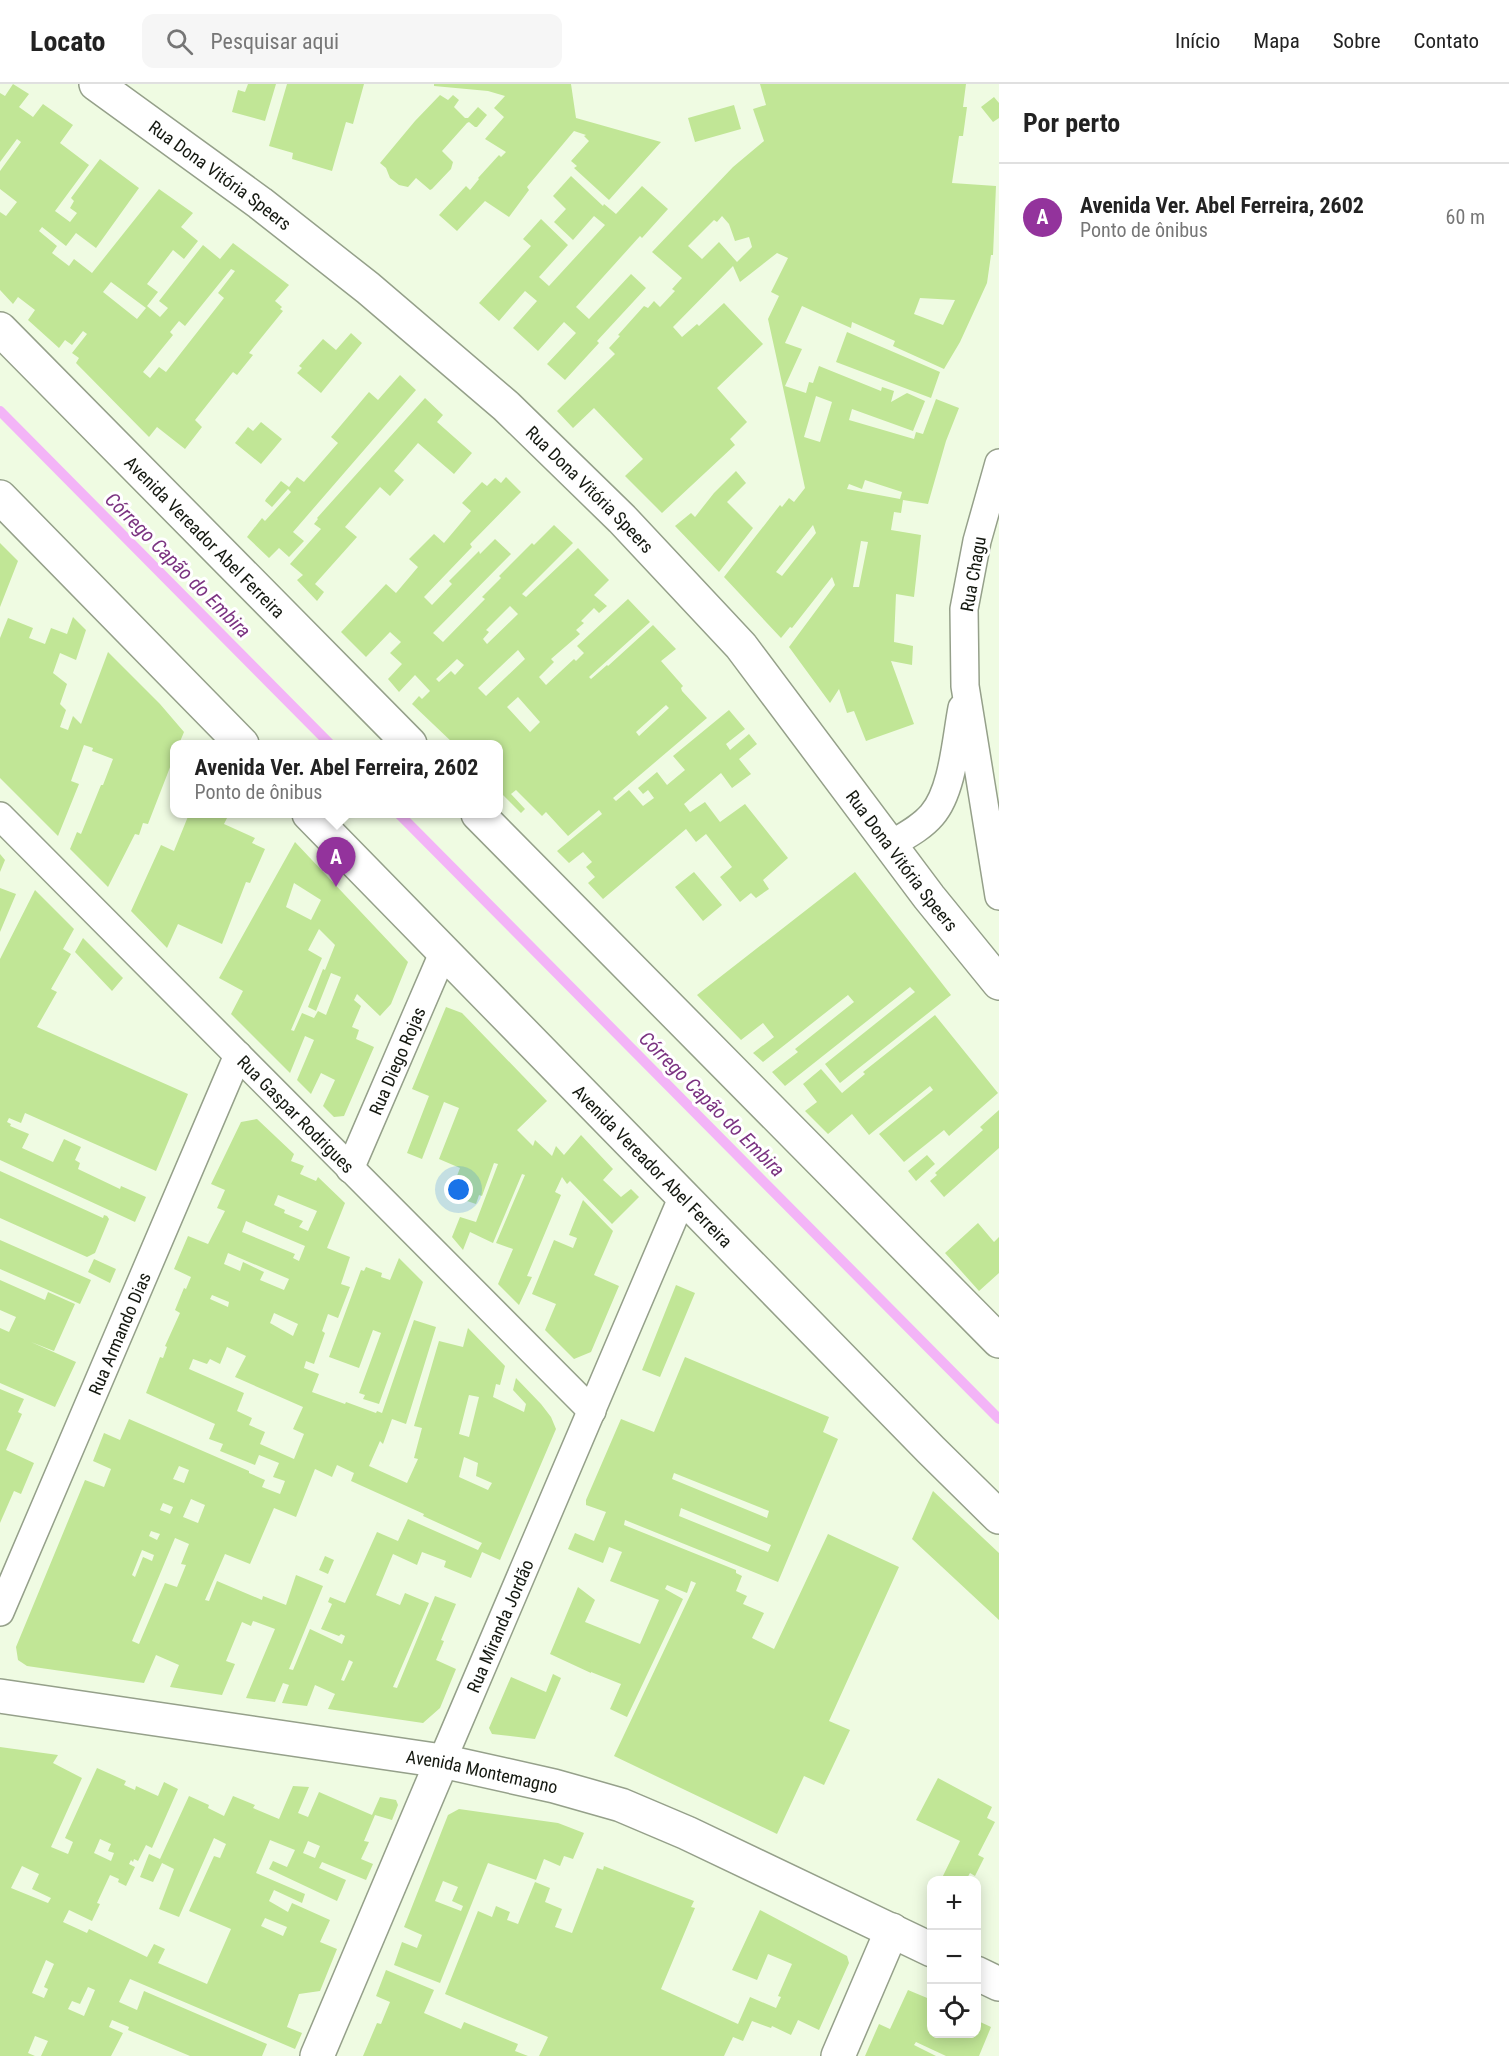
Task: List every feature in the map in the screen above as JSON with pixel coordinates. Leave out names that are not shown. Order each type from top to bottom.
[{"type":"street","name":"Rua Dona Vitória Speers","points":[[96,84],[260,203],[368,288],[506,406],[622,519],[741,646],[929,897],[999,983]]},
{"type":"street","name":"Avenida Vereador Abel Ferreira","points":[[0,329],[406,740]]},
{"type":"street","name":"Rua Chagu","points":[[999,463],[977,542],[964,609],[966,686],[999,896]]},
{"type":"street","points":[[0,497],[238,740]]},
{"type":"street","name":"Rua Chagu","points":[[890,844],[918,828],[933,814],[949,781],[966,686]]},
{"type":"street","name":"Rua Gaspar Rodrigues","points":[[0,816],[592,1411]]},
{"type":"street","name":"Avenida Vereador Abel Ferreira","points":[[314,818],[999,1516]]},
{"type":"street","points":[[483,818],[999,1341]]},
{"type":"street","name":"Rua Diego Rojas","points":[[350,1168],[444,951]]},
{"type":"street","name":"Rua Armando Dias","points":[[0,1612],[238,1056]]},
{"type":"street","name":"Rua Miranda Jordão","points":[[318,2056],[683,1196]]},
{"type":"street","name":"Avenida Montemagno","points":[[0,1696],[442,1761],[554,1786],[621,1805],[687,1833],[927,1948]]},
{"type":"street","points":[[838,2056],[892,1930]]},
{"type":"street","points":[[981,1975],[999,1984]]},
{"type":"building","points":[[13,84],[29,94],[19,107],[33,117],[43,104],[73,125],[60,143],[89,165],[55,211],[70,222],[77,213],[70,208],[74,201],[71,198],[100,159],[139,188],[96,248],[76,233],[66,246],[42,227],[39,231],[57,246],[52,253],[69,266],[74,259],[92,273],[159,189],[193,213],[181,227],[198,241],[184,259],[173,250],[147,284],[158,292],[147,306],[160,317],[168,308],[159,301],[203,245],[220,259],[233,243],[289,285],[275,301],[283,311],[249,353],[253,355],[237,375],[233,372],[195,420],[202,427],[185,449],[157,427],[149,437],[76,363],[79,358],[72,353],[87,334],[83,331],[72,345],[65,340],[59,348],[28,320],[35,310],[18,297],[13,304],[0,290],[0,212],[6,216],[17,202],[0,189],[0,171],[21,142],[17,139],[0,162],[0,93],[5,96]],"holes":[[[231,269],[235,271],[218,293],[224,298],[166,372],[159,367],[150,378],[143,372],[173,335],[170,332],[179,321],[185,326]],[[111,282],[146,308],[137,319],[103,292]]]},
{"type":"building","points":[[248,84],[276,84],[265,121],[232,112],[238,90],[245,92]]},
{"type":"building","points":[[287,84],[364,84],[353,124],[346,122],[332,171],[292,159],[293,153],[269,146]]},
{"type":"building","points":[[434,84],[571,84],[576,118],[661,142],[609,200],[574,168],[577,166],[571,161],[589,141],[584,136],[586,135],[574,131],[527,187],[529,190],[509,217],[485,201],[457,231],[439,215],[466,186],[470,190],[499,155],[501,157],[506,152],[485,139],[504,117],[494,108],[505,96],[488,91],[434,86]]},
{"type":"building","points":[[760,84],[966,84],[963,107],[967,107],[963,136],[959,136],[952,183],[996,186],[993,255],[991,255],[987,283],[960,342],[944,369],[893,346],[895,341],[852,322],[851,328],[802,306],[785,343],[802,349],[785,386],[806,393],[809,382],[813,383],[819,366],[881,391],[882,387],[894,391],[891,402],[907,393],[925,401],[913,431],[852,409],[849,420],[914,439],[916,432],[923,434],[936,399],[959,408],[946,441],[928,504],[903,500],[901,513],[894,512],[891,530],[921,535],[914,597],[896,594],[894,642],[913,646],[912,665],[891,661],[914,724],[866,741],[854,711],[847,713],[839,689],[830,703],[789,647],[835,585],[832,577],[792,628],[790,627],[781,638],[724,577],[780,505],[782,507],[789,498],[794,502],[805,488],[768,319],[779,296],[771,292],[788,258],[777,253],[740,282],[733,266],[673,327],[682,337],[697,324],[699,326],[724,303],[763,344],[717,388],[747,422],[730,439],[735,445],[662,513],[625,476],[643,459],[594,408],[573,428],[557,411],[615,354],[609,348],[644,306],[648,308],[654,301],[660,307],[675,291],[672,289],[682,278],[652,252],[733,167],[764,141],[753,109],[766,105]],"holes":[[[722,216],[729,224],[735,241],[749,237],[752,247],[737,262],[719,242],[702,259],[688,246],[714,220],[717,222]],[[920,298],[955,300],[943,325],[914,314]],[[816,396],[832,402],[820,442],[804,437]],[[865,480],[902,492],[900,499],[847,489],[849,484],[862,489]],[[813,525],[816,533],[782,576],[776,572]],[[861,541],[868,542],[859,587],[853,587]]]},
{"type":"building","points":[[440,95],[448,100],[453,95],[459,100],[454,107],[465,118],[468,118],[478,107],[487,115],[477,127],[467,123],[442,151],[453,162],[451,169],[432,189],[430,190],[416,178],[408,187],[399,185],[390,178],[386,168],[380,163]]},
{"type":"building","points":[[994,97],[999,103],[999,118],[993,122],[981,107]]},
{"type":"building","points":[[734,105],[741,129],[695,142],[688,118]]},
{"type":"building","points":[[571,176],[603,206],[604,204],[616,214],[642,186],[668,209],[642,238],[640,236],[576,307],[589,319],[631,274],[646,288],[565,380],[547,364],[576,333],[564,322],[538,351],[513,328],[537,301],[525,291],[499,321],[479,303],[531,246],[523,239],[541,219],[568,245],[539,277],[549,286],[605,225],[594,216],[573,240],[554,222],[566,209],[553,196]]},
{"type":"building","points":[[847,332],[940,372],[931,398],[836,362]]},
{"type":"building","points":[[351,333],[362,343],[321,393],[297,373],[302,368],[299,366],[323,339],[336,350]]},
{"type":"building","points":[[400,375],[416,390],[293,532],[304,541],[289,557],[279,548],[269,558],[247,537],[262,518],[265,521],[291,492],[288,489],[272,507],[265,501],[266,499],[281,481],[289,487],[297,477],[304,482],[338,443],[331,437],[369,392],[378,400]]},
{"type":"building","points":[[425,398],[443,415],[437,422],[472,453],[454,474],[418,443],[394,471],[404,480],[390,496],[380,487],[345,527],[357,537],[315,584],[324,592],[317,601],[297,580],[303,575],[290,564],[321,529],[314,524],[317,518]]},
{"type":"building","points":[[261,422],[282,439],[261,464],[235,443],[248,427],[253,431]]},
{"type":"building","points":[[736,471],[746,483],[727,502],[753,528],[719,572],[675,526],[691,513],[695,517]]},
{"type":"building","points":[[506,477],[521,492],[470,544],[472,547],[424,597],[432,605],[452,584],[449,581],[479,551],[480,554],[495,539],[511,554],[433,633],[443,642],[485,599],[482,597],[501,578],[499,576],[554,525],[573,543],[522,594],[526,597],[578,548],[609,580],[594,595],[607,606],[599,613],[594,608],[581,621],[584,623],[576,630],[580,634],[551,659],[554,662],[539,677],[546,685],[574,659],[576,661],[584,653],[577,646],[628,599],[650,622],[589,677],[591,679],[608,666],[653,625],[676,649],[661,661],[683,686],[682,691],[707,718],[613,798],[616,801],[629,790],[643,806],[654,798],[648,790],[643,794],[638,788],[657,772],[667,785],[685,770],[673,756],[729,710],[745,729],[726,744],[730,750],[749,734],[757,744],[739,759],[751,774],[732,788],[721,773],[684,804],[690,812],[705,802],[720,822],[745,804],[788,858],[763,880],[769,889],[756,898],[751,893],[740,902],[720,877],[732,867],[706,834],[696,842],[686,829],[603,899],[588,883],[595,877],[586,867],[592,862],[583,852],[569,863],[557,851],[602,814],[599,810],[568,836],[546,812],[542,816],[516,790],[511,794],[525,809],[521,813],[503,795],[503,740],[450,740],[412,704],[419,696],[422,699],[430,691],[415,675],[399,692],[388,679],[402,664],[390,653],[401,642],[390,632],[366,657],[341,632],[386,584],[396,593],[418,567],[409,559],[434,534],[444,543],[471,511],[462,503],[482,482],[487,486],[495,478],[501,483]],"holes":[[[510,606],[518,614],[487,644],[483,639],[489,632],[486,630]],[[518,650],[525,659],[486,696],[478,688]],[[457,659],[464,665],[455,675],[451,671],[439,682],[436,679]],[[518,697],[540,722],[530,732],[507,707]],[[666,705],[669,708],[639,736],[636,732]]]},
{"type":"building","points":[[0,543],[18,561],[0,607]]},
{"type":"building","points":[[73,617],[86,630],[76,660],[60,653],[53,673],[67,684],[60,704],[66,710],[60,727],[68,730],[73,716],[81,724],[108,652],[160,704],[184,732],[181,740],[170,740],[170,767],[148,824],[143,823],[139,835],[135,834],[108,887],[70,849],[77,832],[81,834],[113,759],[92,751],[93,748],[84,745],[71,781],[79,784],[58,836],[0,778],[0,638],[8,618],[33,628],[29,638],[45,644],[51,628],[67,634]]},
{"type":"building","points":[[187,818],[227,818],[224,824],[255,838],[252,843],[265,849],[250,883],[246,882],[222,944],[178,924],[167,948],[131,911],[161,845],[174,851]]},
{"type":"building","points":[[295,842],[408,962],[391,1004],[380,1016],[357,994],[354,1000],[361,1006],[352,1027],[359,1030],[356,1039],[374,1047],[344,1116],[334,1117],[323,1106],[335,1080],[321,1073],[311,1094],[297,1080],[314,1040],[305,1036],[290,1073],[231,1014],[243,991],[219,978]],"holes":[[[294,883],[321,900],[311,920],[286,907]],[[319,929],[335,945],[308,1007],[316,1011],[331,973],[341,977],[326,1015],[318,1011],[314,1018],[302,1013],[294,1031],[291,1030],[322,958],[308,950]]]},
{"type":"building","points":[[0,854],[5,860],[0,872]]},
{"type":"building","points":[[694,872],[722,905],[703,921],[675,887]]},
{"type":"building","points":[[855,872],[951,995],[840,1083],[825,1064],[915,992],[910,987],[785,1086],[772,1072],[798,1052],[795,1049],[854,1002],[848,995],[763,1062],[753,1053],[774,1037],[763,1023],[741,1040],[697,995]]},
{"type":"building","points":[[0,888],[16,894],[0,932]]},
{"type":"building","points":[[35,890],[74,929],[63,949],[71,954],[51,989],[57,992],[37,1027],[188,1094],[156,1171],[25,1113],[21,1123],[9,1118],[7,1122],[11,1124],[10,1126],[29,1134],[22,1148],[53,1162],[64,1139],[81,1147],[75,1160],[80,1163],[78,1169],[120,1189],[121,1186],[146,1197],[135,1222],[0,1160],[0,959]]},
{"type":"building","points":[[83,938],[123,978],[112,991],[75,952]]},
{"type":"building","points":[[446,1007],[462,1013],[547,1101],[517,1130],[533,1146],[535,1140],[552,1156],[556,1146],[564,1155],[581,1135],[613,1169],[603,1180],[621,1197],[631,1189],[639,1197],[612,1224],[570,1181],[567,1184],[562,1177],[555,1192],[561,1195],[527,1276],[532,1277],[519,1305],[498,1284],[513,1249],[496,1243],[525,1175],[522,1174],[493,1243],[470,1232],[463,1250],[452,1237],[460,1217],[476,1222],[498,1164],[494,1163],[482,1196],[479,1195],[476,1204],[467,1201],[469,1196],[452,1189],[460,1168],[439,1159],[459,1108],[444,1102],[422,1159],[407,1153],[429,1096],[412,1089]]},
{"type":"building","points":[[935,1015],[998,1093],[949,1136],[944,1130],[904,1162],[879,1134],[933,1090],[930,1086],[869,1135],[852,1114],[828,1134],[805,1111],[817,1102],[803,1084],[821,1069],[842,1093],[865,1074],[863,1072]]},
{"type":"building","points":[[999,1110],[999,1148],[944,1197],[930,1181],[937,1175],[935,1173],[983,1130],[980,1127]]},
{"type":"building","points":[[257,1119],[294,1154],[291,1161],[304,1166],[300,1174],[316,1181],[318,1177],[345,1203],[327,1248],[350,1257],[341,1284],[350,1287],[338,1318],[328,1314],[322,1331],[325,1333],[314,1364],[306,1361],[304,1368],[319,1374],[312,1392],[345,1404],[346,1402],[382,1413],[414,1320],[436,1327],[406,1424],[392,1419],[383,1444],[380,1441],[369,1466],[407,1483],[418,1459],[414,1458],[422,1428],[414,1426],[439,1341],[463,1347],[468,1328],[505,1366],[500,1385],[496,1384],[493,1397],[524,1412],[526,1404],[513,1390],[516,1378],[541,1404],[551,1417],[556,1429],[500,1560],[482,1552],[471,1578],[444,1567],[446,1561],[422,1552],[417,1565],[393,1554],[376,1595],[400,1605],[405,1593],[429,1603],[393,1687],[397,1688],[435,1596],[456,1604],[441,1640],[444,1641],[436,1660],[456,1669],[440,1708],[423,1723],[328,1709],[335,1694],[315,1685],[307,1706],[282,1703],[289,1685],[283,1683],[275,1702],[246,1698],[275,1629],[253,1621],[251,1626],[242,1622],[226,1661],[235,1664],[222,1695],[170,1687],[179,1665],[156,1655],[144,1683],[27,1666],[18,1660],[16,1647],[85,1480],[104,1487],[111,1469],[93,1461],[104,1433],[120,1440],[129,1419],[249,1471],[265,1480],[262,1487],[280,1494],[285,1481],[273,1477],[279,1463],[259,1455],[255,1465],[220,1451],[223,1444],[209,1439],[215,1424],[146,1393],[160,1357],[163,1358],[167,1347],[165,1346],[180,1313],[175,1310],[191,1277],[174,1269],[188,1236],[208,1244],[225,1211],[217,1208],[225,1190],[211,1184],[241,1122]],"holes":[[[278,1195],[317,1211],[308,1231],[299,1227],[303,1221],[284,1213],[285,1210],[274,1205]],[[246,1221],[305,1246],[299,1261],[293,1258],[295,1254],[242,1232]],[[228,1253],[289,1279],[284,1290],[260,1280],[264,1272],[243,1262],[240,1271],[224,1264]],[[212,1295],[229,1302],[228,1307],[210,1299]],[[274,1313],[298,1324],[293,1336],[270,1323]],[[227,1347],[246,1356],[235,1377],[303,1407],[293,1429],[304,1434],[294,1459],[260,1444],[265,1432],[249,1425],[252,1418],[237,1411],[244,1393],[189,1369],[193,1359],[207,1364],[210,1359],[220,1364]],[[469,1395],[479,1397],[469,1437],[459,1434]],[[464,1457],[478,1463],[476,1476],[492,1483],[488,1490],[459,1477]],[[337,1465],[354,1473],[351,1481],[482,1543],[478,1550],[408,1519],[398,1541],[377,1532],[345,1603],[330,1597],[328,1602],[332,1604],[321,1629],[345,1636],[342,1644],[310,1629],[293,1670],[289,1669],[323,1586],[296,1575],[286,1605],[263,1596],[262,1600],[217,1581],[209,1601],[205,1600],[225,1554],[250,1564],[274,1508],[296,1517],[315,1469],[332,1477]],[[179,1466],[189,1470],[184,1483],[173,1479]],[[191,1499],[205,1505],[198,1523],[183,1517]],[[163,1503],[173,1507],[170,1514],[160,1510]],[[151,1531],[160,1534],[157,1540],[149,1536]],[[175,1538],[189,1544],[181,1564],[186,1565],[177,1587],[165,1583],[139,1644],[132,1641]],[[142,1550],[154,1555],[152,1561],[143,1557],[135,1577],[132,1575]],[[349,1660],[353,1662],[344,1681],[341,1680]]]},
{"type":"building","points":[[927,1155],[935,1164],[916,1181],[908,1171]]},
{"type":"building","points":[[0,1171],[103,1218],[104,1215],[107,1216],[109,1219],[95,1253],[87,1257],[0,1218]]},
{"type":"building","points":[[583,1200],[613,1231],[594,1275],[619,1286],[591,1352],[574,1359],[545,1330],[556,1304],[532,1294],[554,1240],[573,1248],[577,1238],[569,1235]]},
{"type":"building","points":[[978,1223],[994,1242],[999,1237],[999,1273],[979,1291],[945,1253]]},
{"type":"building","points":[[0,1240],[91,1280],[80,1304],[0,1269]]},
{"type":"building","points":[[399,1258],[423,1282],[379,1404],[363,1399],[365,1395],[359,1393],[381,1333],[373,1330],[359,1368],[329,1357],[361,1270],[364,1271],[366,1267],[382,1273],[381,1277],[390,1280]]},
{"type":"building","points":[[94,1259],[116,1269],[110,1283],[88,1272]]},
{"type":"building","points":[[0,1280],[45,1300],[48,1292],[75,1304],[54,1351],[31,1342],[76,1362],[55,1407],[0,1383],[0,1328],[9,1332],[16,1317],[0,1310]]},
{"type":"building","points":[[676,1285],[695,1293],[660,1377],[642,1370]]},
{"type":"building","points":[[685,1357],[829,1417],[823,1432],[838,1439],[778,1582],[625,1520],[624,1525],[736,1570],[736,1573],[742,1576],[736,1591],[747,1596],[743,1604],[764,1613],[752,1638],[774,1649],[828,1534],[899,1567],[829,1721],[850,1730],[824,1785],[804,1776],[777,1834],[614,1756],[696,1583],[691,1581],[687,1593],[667,1585],[665,1589],[683,1599],[627,1717],[610,1709],[621,1684],[550,1654],[578,1587],[595,1600],[585,1622],[640,1644],[659,1600],[610,1581],[622,1552],[609,1547],[603,1563],[568,1549],[575,1533],[594,1541],[606,1512],[586,1505],[586,1500],[621,1419],[654,1432]],"holes":[[[674,1473],[769,1511],[767,1518],[672,1479]],[[681,1508],[771,1545],[768,1552],[679,1516]]]},
{"type":"building","points":[[0,1389],[24,1399],[18,1412],[22,1414],[6,1450],[34,1463],[21,1494],[14,1491],[0,1523]]},
{"type":"building","points":[[933,1491],[999,1553],[999,1620],[912,1539]]},
{"type":"building","points":[[325,1556],[334,1560],[328,1574],[319,1570]]},
{"type":"building","points":[[553,1674],[561,1678],[535,1739],[492,1734],[489,1728],[511,1677],[546,1692]]},
{"type":"building","points":[[0,1747],[58,1755],[53,1763],[82,1778],[51,1847],[68,1854],[73,1842],[65,1838],[97,1768],[126,1781],[124,1785],[135,1790],[136,1786],[158,1796],[164,1782],[178,1789],[152,1848],[146,1845],[138,1861],[131,1860],[129,1864],[135,1867],[126,1886],[118,1882],[119,1879],[110,1875],[97,1903],[100,1904],[92,1921],[69,1910],[63,1922],[87,1933],[89,1929],[147,1957],[154,1944],[165,1949],[158,1963],[207,1984],[231,1929],[189,1911],[214,1856],[220,1858],[226,1844],[214,1838],[179,1917],[159,1909],[174,1869],[162,1863],[153,1882],[140,1877],[149,1854],[160,1859],[189,1796],[209,1805],[208,1808],[224,1816],[233,1796],[279,1819],[293,1786],[309,1787],[298,1813],[308,1817],[319,1792],[372,1815],[380,1797],[396,1800],[398,1805],[392,1820],[375,1815],[364,1841],[369,1842],[361,1859],[373,1864],[366,1880],[322,1862],[319,1868],[346,1880],[337,1901],[269,1869],[273,1861],[287,1867],[295,1850],[270,1840],[256,1873],[305,1894],[302,1903],[274,1890],[269,1901],[288,1912],[292,1903],[330,1920],[320,1942],[337,1949],[320,1991],[299,1994],[287,2027],[302,2033],[295,2049],[130,1979],[119,2002],[137,2010],[144,1991],[267,2044],[262,2056],[190,2056],[128,2030],[129,2027],[112,2020],[109,2027],[123,2033],[111,2056],[41,2056],[48,2041],[35,2036],[28,2053],[35,2056],[0,2056]],"holes":[[[100,1839],[111,1844],[108,1851],[114,1853],[111,1861],[94,1853]],[[308,1841],[320,1846],[315,1858],[303,1853]],[[22,1866],[39,1874],[32,1889],[51,1898],[48,1903],[11,1888]],[[265,1918],[287,1927],[283,1936],[261,1926]],[[46,1960],[54,1964],[44,1987],[48,1989],[44,1998],[32,1993]],[[88,1987],[95,1990],[84,2016],[68,2009],[72,2001],[80,2004]]]},
{"type":"building","points":[[938,1778],[992,1807],[987,1818],[995,1822],[978,1855],[984,1858],[975,1876],[970,1873],[968,1876],[943,1876],[960,1841],[916,1820]]},
{"type":"building","points":[[459,1809],[558,1823],[584,1833],[573,1859],[564,1856],[560,1866],[544,1859],[536,1880],[488,1863],[440,1983],[394,1965],[402,1942],[417,1948],[422,1935],[404,1927],[448,1815]],"holes":[[[443,1881],[458,1887],[452,1901],[463,1906],[461,1911],[435,1901]]]},
{"type":"building","points":[[604,1866],[694,1901],[691,1907],[695,1908],[661,1989],[738,2024],[750,1997],[776,2008],[781,1997],[778,1996],[792,1964],[768,1954],[757,1980],[732,1970],[760,1910],[847,1956],[849,1963],[819,2030],[798,2020],[791,2035],[772,2026],[771,2028],[752,2021],[743,2041],[733,2037],[724,2056],[539,2056],[548,2037],[445,1994],[478,1911],[492,1917],[496,1906],[510,1912],[507,1920],[518,1924],[535,1882],[550,1888],[545,1902],[562,1909],[555,1927],[572,1933],[597,1868],[603,1870]]},
{"type":"building","points":[[386,1970],[434,1990],[424,2013],[461,2029],[464,2022],[518,2044],[515,2051],[528,2056],[363,2056],[377,2023],[381,2024],[390,2002],[376,1996]]},
{"type":"building","points":[[908,1990],[927,1998],[927,2038],[981,2038],[981,2022],[991,2027],[979,2056],[946,2056],[916,2042],[914,2045],[936,2056],[865,2056],[879,2024],[890,2029]]},
{"type":"waterway","name":"Córrego Capão do Embira","points":[[0,411],[326,740]]},
{"type":"waterway","name":"Córrego Capão do Embira","points":[[403,818],[999,1419]]},
{"type":"place","name":"Avenida Ver. Abel Ferreira, 2602","points":[[336,887]]}]
